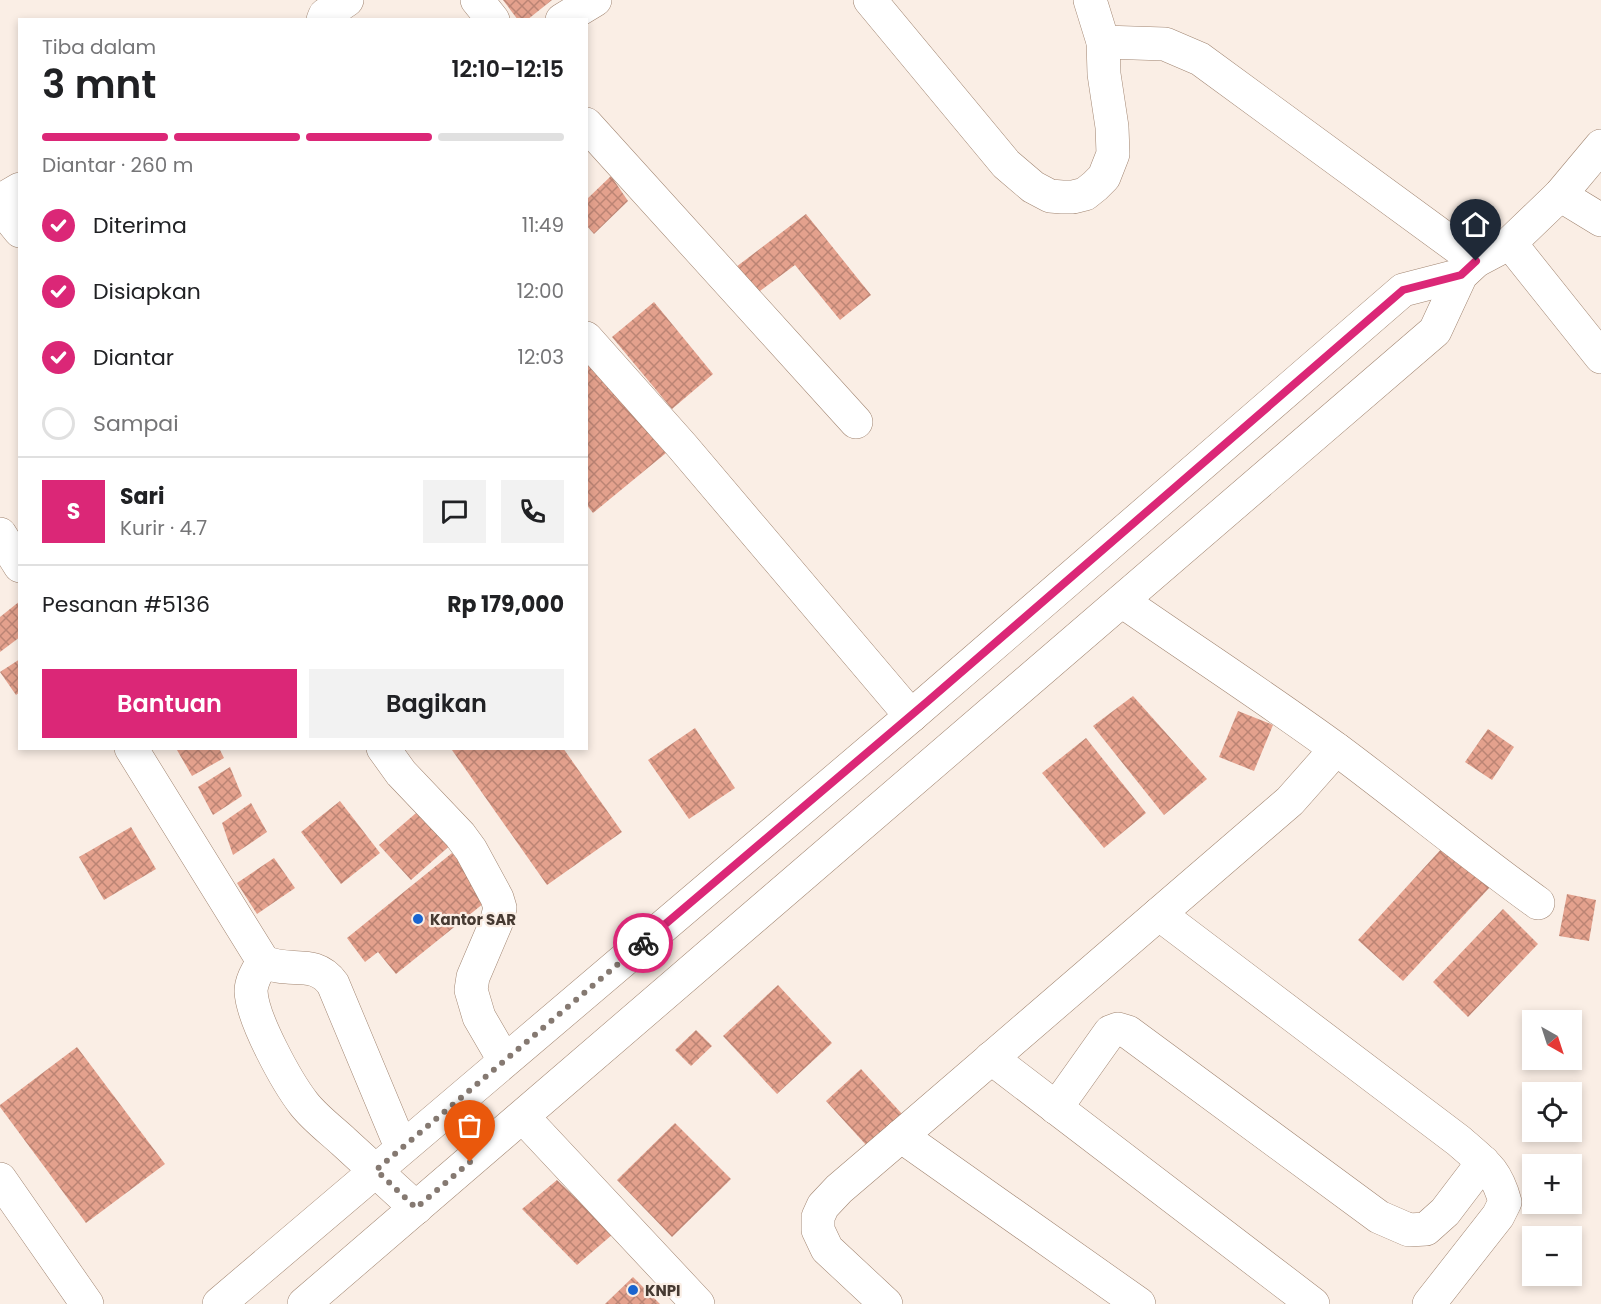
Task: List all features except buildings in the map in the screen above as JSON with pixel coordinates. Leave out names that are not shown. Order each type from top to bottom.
[{"type":"street","points":[[325,18],[347,0]]},
{"type":"street","points":[[477,0],[492,18]]},
{"type":"street","points":[[565,18],[595,0]]},
{"type":"street","points":[[870,0],[1006,164],[1033,187],[1050,196],[1073,197],[1085,194],[1104,177],[1113,154],[1112,127],[1104,74],[1103,42],[1090,0]]},
{"type":"street","points":[[1103,42],[1165,44],[1200,59],[1469,268]]},
{"type":"street","points":[[588,126],[856,422]]},
{"type":"street","points":[[219,1304],[910,716],[1403,290],[1469,268],[1510,243],[1560,195],[1601,146]]},
{"type":"street","points":[[18,190],[8,196],[3,206],[4,211],[18,228]]},
{"type":"street","points":[[1560,195],[1601,220]]},
{"type":"street","points":[[1510,243],[1601,357]]},
{"type":"street","points":[[304,1304],[1435,331],[1469,268]]},
{"type":"street","points":[[588,340],[697,464],[910,716]]},
{"type":"street","points":[[0,534],[18,563]]},
{"type":"street","points":[[1122,601],[1336,749],[1402,798],[1449,838],[1538,903]]},
{"type":"street","points":[[886,1304],[827,1249],[818,1230],[818,1217],[823,1206],[839,1189],[1290,801],[1336,749]]},
{"type":"street","points":[[132,750],[263,961],[272,966],[311,968],[326,974],[401,1147]]},
{"type":"street","points":[[384,750],[401,773],[460,835],[471,850],[497,898],[500,908],[496,923],[473,977],[471,990],[479,1017],[504,1060]]},
{"type":"street","points":[[1159,914],[1459,1141],[1493,1171],[1505,1202],[1498,1216],[1429,1304]]},
{"type":"street","points":[[263,961],[255,975],[251,989],[258,1019],[295,1091],[311,1112],[416,1208]]},
{"type":"street","points":[[1056,1108],[1110,1032],[1118,1029],[1128,1032],[1379,1217],[1409,1230],[1426,1229],[1445,1212],[1483,1162]]},
{"type":"street","points":[[991,1058],[1313,1304]]},
{"type":"street","points":[[523,1117],[698,1304]]},
{"type":"street","points":[[901,1136],[1139,1304]]},
{"type":"street","points":[[0,1179],[87,1304]]},
{"type":"way so far","points":[[470,1162],[416,1208],[376,1170],[643,943]]},
{"type":"place","name":"Kantor SAR","points":[[418,919]]},
{"type":"place","name":"KNPI","points":[[633,1290]]},
{"type":"route","points":[[643,943],[928,701],[1403,290],[1461,275],[1476,261]]}]
